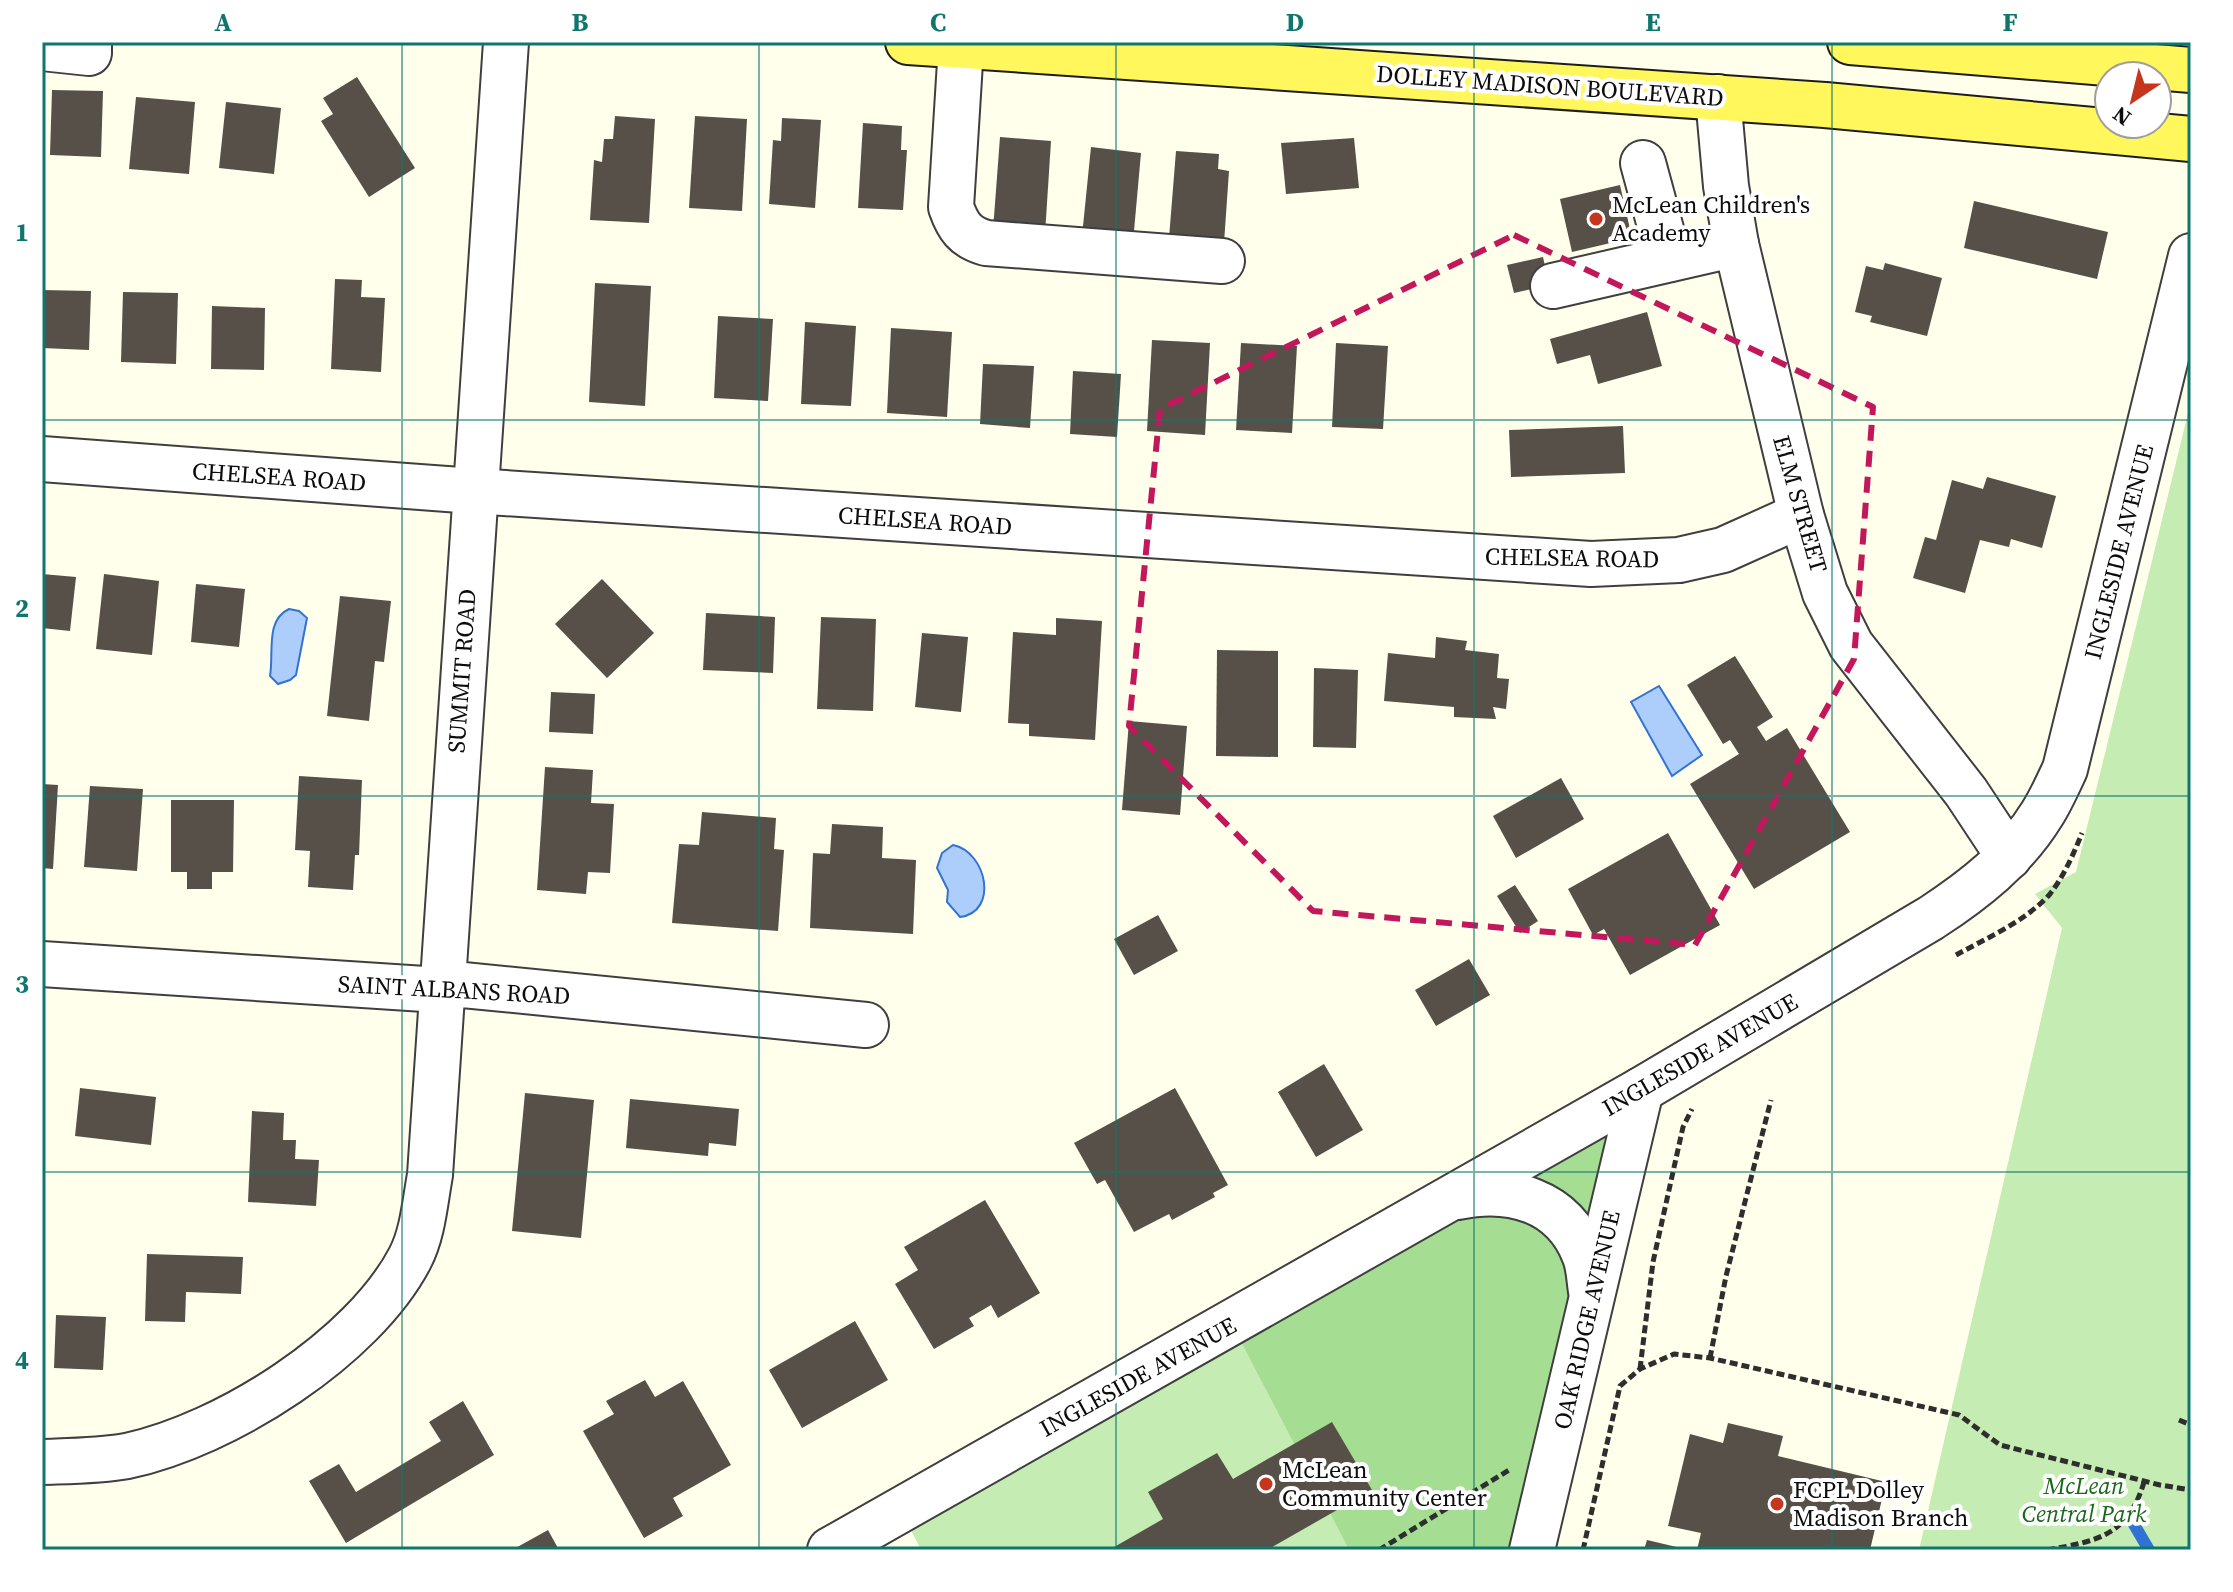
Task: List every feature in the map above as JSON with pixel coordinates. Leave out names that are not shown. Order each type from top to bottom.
[{"type":"main road","name":"DOLLEY MADISON BOULEVARD","points":[[908,42],[2093,122]]},
{"type":"main road","points":[[1850,42],[2191,70]]},
{"type":"street","points":[[42,48],[89,53],[89,42]]},
{"type":"street","name":"SUMMIT ROAD","points":[[42,1462],[127,1456],[166,1445],[229,1417],[305,1371],[355,1330],[390,1293],[419,1235],[430,1175],[440,990],[506,42]]},
{"type":"street","points":[[961,46],[951,207],[957,225],[971,239],[986,243],[1222,261]]},
{"type":"street","name":"ELM STREET","points":[[1718,97],[1726,186],[1736,244],[1801,515],[1825,593],[1851,645],[1966,792],[2009,857]]},
{"type":"street","points":[[1643,163],[1669,259]]},
{"type":"street","points":[[1553,286],[1736,244]]},
{"type":"street","name":"INGLESIDE AVENUE","points":[[830,1550],[1641,1090],[1931,918],[1972,891],[2009,857],[2042,815],[2065,769],[2191,256]]},
{"type":"street","name":"CHELSEA ROAD","points":[[42,459],[474,491],[1591,564],[1679,560],[1709,554],[1801,515]]},
{"type":"street","name":"SAINT ALBANS ROAD","points":[[42,964],[440,990],[463,985],[866,1025]]},
{"type":"street","name":"OAK RIDGE AVENUE","points":[[1532,1550],[1641,1090]]},
{"type":"street","points":[[1452,1198],[1482,1192],[1512,1194],[1535,1200],[1555,1213],[1574,1234],[1585,1256],[1592,1296]]},
{"type":"path","points":[[1710,1358],[1726,1276],[1771,1100]]},
{"type":"path","points":[[1640,1369],[1653,1262],[1683,1127]]},
{"type":"path","points":[[1583,1550],[1620,1386],[1640,1369],[1674,1354],[1710,1358],[1959,1415],[2000,1445],[2144,1482],[2191,1490]]},
{"type":"path","points":[[2179,1420],[2191,1425]]},
{"type":"path","points":[[1379,1550],[1513,1468]]},
{"type":"path","points":[[2047,1550],[2107,1535],[2126,1521],[2138,1504],[2144,1482]]},
{"type":"highlighted area","points":[[1514,235],[1873,407],[1854,659],[1695,945],[1313,911],[1129,726],[1160,409]]},
{"type":"green space","name":"McLean Central Park","points":[[2191,401],[2191,1550],[1919,1550],[2062,928],[2035,894],[2076,872]]},
{"type":"green space","points":[[1634,1119],[1518,1550],[1349,1550],[1241,1342]]},
{"type":"green space","points":[[1241,1342],[1349,1550],[921,1550],[911,1530]]},
{"type":"water","points":[[289,609],[299,611],[307,618],[296,675],[278,684],[270,676],[273,629],[281,614]]},
{"type":"water","points":[[1659,686],[1702,755],[1672,776],[1631,702]]},
{"type":"water","points":[[953,845],[974,858],[984,882],[980,905],[972,913],[960,917],[947,902],[948,890],[937,868],[942,853]]},
{"type":"building","points":[[357,77],[415,168],[369,197],[321,121],[333,114],[323,98]]},
{"type":"building","points":[[52,90],[103,91],[101,157],[50,155]]},
{"type":"building","points":[[136,97],[195,102],[189,174],[129,169]]},
{"type":"building","points":[[226,102],[281,108],[274,174],[219,168]]},
{"type":"building","points":[[615,116],[655,119],[649,223],[590,220],[594,160],[602,162],[604,139],[613,139]]},
{"type":"building","points":[[695,116],[747,119],[742,211],[689,208]]},
{"type":"building","points":[[782,118],[821,120],[815,208],[769,204],[773,140],[781,141]]},
{"type":"building","points":[[863,123],[902,126],[901,150],[907,150],[903,210],[858,208]]},
{"type":"building","points":[[1000,137],[1051,141],[1045,234],[993,230]]},
{"type":"building","points":[[1354,138],[1359,188],[1286,194],[1281,143]]},
{"type":"building","points":[[1091,147],[1141,153],[1133,242],[1082,236]]},
{"type":"building","points":[[1176,151],[1219,154],[1218,169],[1229,171],[1224,243],[1169,238]]},
{"type":"building","name":"McLean Children's Academy","points":[[1620,185],[1632,238],[1572,252],[1560,199]]},
{"type":"building","points":[[1974,201],[2108,232],[2097,279],[1964,248]]},
{"type":"building","points":[[1543,257],[1549,285],[1514,293],[1507,265]]},
{"type":"building","points":[[1885,263],[1942,278],[1927,336],[1870,322],[1872,316],[1855,312],[1866,266],[1883,270]]},
{"type":"building","points":[[335,279],[362,280],[361,297],[385,298],[381,372],[331,369]]},
{"type":"building","points":[[595,283],[651,286],[645,406],[589,402]]},
{"type":"building","points":[[42,290],[91,291],[89,350],[42,348]]},
{"type":"building","points":[[123,292],[178,293],[176,364],[121,362]]},
{"type":"building","points":[[212,306],[265,308],[264,370],[211,369]]},
{"type":"building","points":[[1647,312],[1662,366],[1598,384],[1590,355],[1557,364],[1550,339]]},
{"type":"building","points":[[718,316],[773,319],[768,401],[714,398]]},
{"type":"building","points":[[805,322],[856,326],[851,406],[801,404]]},
{"type":"building","points":[[891,328],[952,332],[947,417],[887,413]]},
{"type":"building","points":[[1152,340],[1210,343],[1205,435],[1147,431]]},
{"type":"building","points":[[1241,343],[1297,346],[1292,433],[1236,430]]},
{"type":"building","points":[[1336,343],[1388,346],[1383,429],[1332,427]]},
{"type":"building","points":[[983,364],[1034,366],[1030,428],[980,424]]},
{"type":"building","points":[[1073,371],[1121,374],[1117,437],[1070,434]]},
{"type":"building","points":[[1623,426],[1625,473],[1511,477],[1509,430]]},
{"type":"building","points":[[1987,477],[2056,496],[2042,548],[2011,539],[2009,547],[1980,540],[1965,593],[1913,578],[1925,537],[1936,540],[1952,480],[1983,489]]},
{"type":"building","points":[[42,574],[76,577],[70,631],[42,628]]},
{"type":"building","points":[[104,574],[159,581],[152,655],[96,649]]},
{"type":"building","points":[[602,579],[654,633],[607,678],[555,624]]},
{"type":"building","points":[[196,584],[245,589],[239,647],[191,642]]},
{"type":"building","points":[[340,596],[391,601],[384,662],[375,661],[369,721],[327,716]]},
{"type":"building","points":[[706,613],[775,617],[773,673],[703,670]]},
{"type":"building","points":[[821,617],[876,619],[873,711],[817,709]]},
{"type":"building","points":[[1056,618],[1102,621],[1095,740],[1029,736],[1029,724],[1008,723],[1013,632],[1056,635]]},
{"type":"building","points":[[922,633],[968,637],[961,712],[915,707]]},
{"type":"building","points":[[1436,637],[1467,641],[1465,650],[1499,654],[1497,678],[1509,679],[1506,709],[1493,707],[1496,719],[1454,717],[1454,707],[1384,701],[1388,653],[1435,658]]},
{"type":"building","points":[[1217,650],[1278,651],[1278,757],[1216,756]]},
{"type":"building","points":[[1735,656],[1773,717],[1757,727],[1766,741],[1787,728],[1850,832],[1754,889],[1690,784],[1739,754],[1730,740],[1723,744],[1687,685]]},
{"type":"building","points":[[1314,668],[1358,670],[1356,748],[1313,747]]},
{"type":"building","points":[[551,692],[595,694],[593,734],[549,732]]},
{"type":"building","points":[[1129,721],[1187,726],[1180,815],[1122,810]]},
{"type":"building","points":[[545,767],[593,770],[591,803],[614,804],[610,873],[588,872],[586,894],[537,890]]},
{"type":"building","points":[[299,776],[362,780],[359,855],[355,855],[353,890],[308,887],[310,851],[295,850]]},
{"type":"building","points":[[1561,778],[1584,819],[1516,858],[1493,816]]},
{"type":"building","points":[[42,784],[58,785],[53,869],[42,868]]},
{"type":"building","points":[[90,786],[143,789],[137,871],[84,867]]},
{"type":"building","points":[[171,800],[234,800],[233,872],[212,872],[212,889],[187,889],[187,872],[171,872]]},
{"type":"building","points":[[702,812],[776,818],[774,849],[784,850],[778,931],[672,923],[679,844],[699,845]]},
{"type":"building","points":[[832,824],[883,827],[882,858],[916,860],[913,934],[810,928],[813,853],[830,854]]},
{"type":"building","points":[[1668,833],[1720,925],[1630,975],[1604,929],[1593,935],[1568,889]]},
{"type":"building","points":[[1515,885],[1538,921],[1520,933],[1497,896]]},
{"type":"building","points":[[1158,915],[1178,951],[1134,975],[1114,939]]},
{"type":"building","points":[[1469,959],[1490,995],[1436,1026],[1415,990]]},
{"type":"building","points":[[1324,1064],[1363,1130],[1316,1157],[1278,1092]]},
{"type":"building","points":[[80,1088],[156,1097],[151,1145],[75,1136]]},
{"type":"building","points":[[1175,1088],[1228,1185],[1213,1193],[1215,1197],[1172,1220],[1169,1214],[1134,1232],[1105,1180],[1097,1184],[1074,1143]]},
{"type":"building","points":[[525,1093],[594,1100],[581,1238],[512,1231]]},
{"type":"building","points":[[630,1099],[739,1109],[736,1146],[709,1143],[708,1156],[626,1148]]},
{"type":"building","points":[[252,1111],[284,1113],[283,1140],[296,1140],[295,1159],[319,1160],[316,1206],[248,1202]]},
{"type":"building","points":[[985,1200],[1040,1293],[998,1318],[991,1305],[969,1318],[974,1326],[934,1349],[895,1284],[918,1270],[904,1247]]},
{"type":"building","points":[[147,1254],[243,1257],[241,1294],[186,1292],[185,1322],[145,1321]]},
{"type":"building","points":[[56,1315],[106,1317],[103,1370],[54,1368]]},
{"type":"building","points":[[855,1321],[888,1380],[802,1428],[769,1370]]},
{"type":"building","points":[[645,1380],[655,1397],[683,1381],[731,1465],[673,1498],[683,1516],[644,1538],[583,1431],[614,1414],[606,1401]]},
{"type":"building","points":[[463,1401],[494,1455],[346,1543],[309,1481],[339,1464],[356,1492],[441,1441],[429,1422]]},
{"type":"building","name":"McLean Community Center","points":[[1332,1422],[1372,1490],[1267,1550],[1109,1550],[1163,1519],[1148,1492],[1217,1453],[1233,1479]]},
{"type":"building","name":"FCPL Dolley Madison Branch","points":[[1728,1423],[1783,1436],[1778,1456],[1886,1482],[1870,1550],[1697,1550],[1701,1533],[1668,1526],[1690,1434],[1723,1443]]},
{"type":"building","points":[[548,1530],[559,1550],[512,1550]]},
{"type":"building","points":[[1647,1540],[1685,1549],[1685,1550],[1644,1550]]},
{"type":"waterway","points":[[2132,1521],[2149,1550]]},
{"type":"place","name":"McLean Children's Academy","points":[[1596,219]]},
{"type":"place","name":"McLean Community Center","points":[[1266,1484]]},
{"type":"place","name":"FCPL Dolley Madison Branch","points":[[1777,1504]]}]
